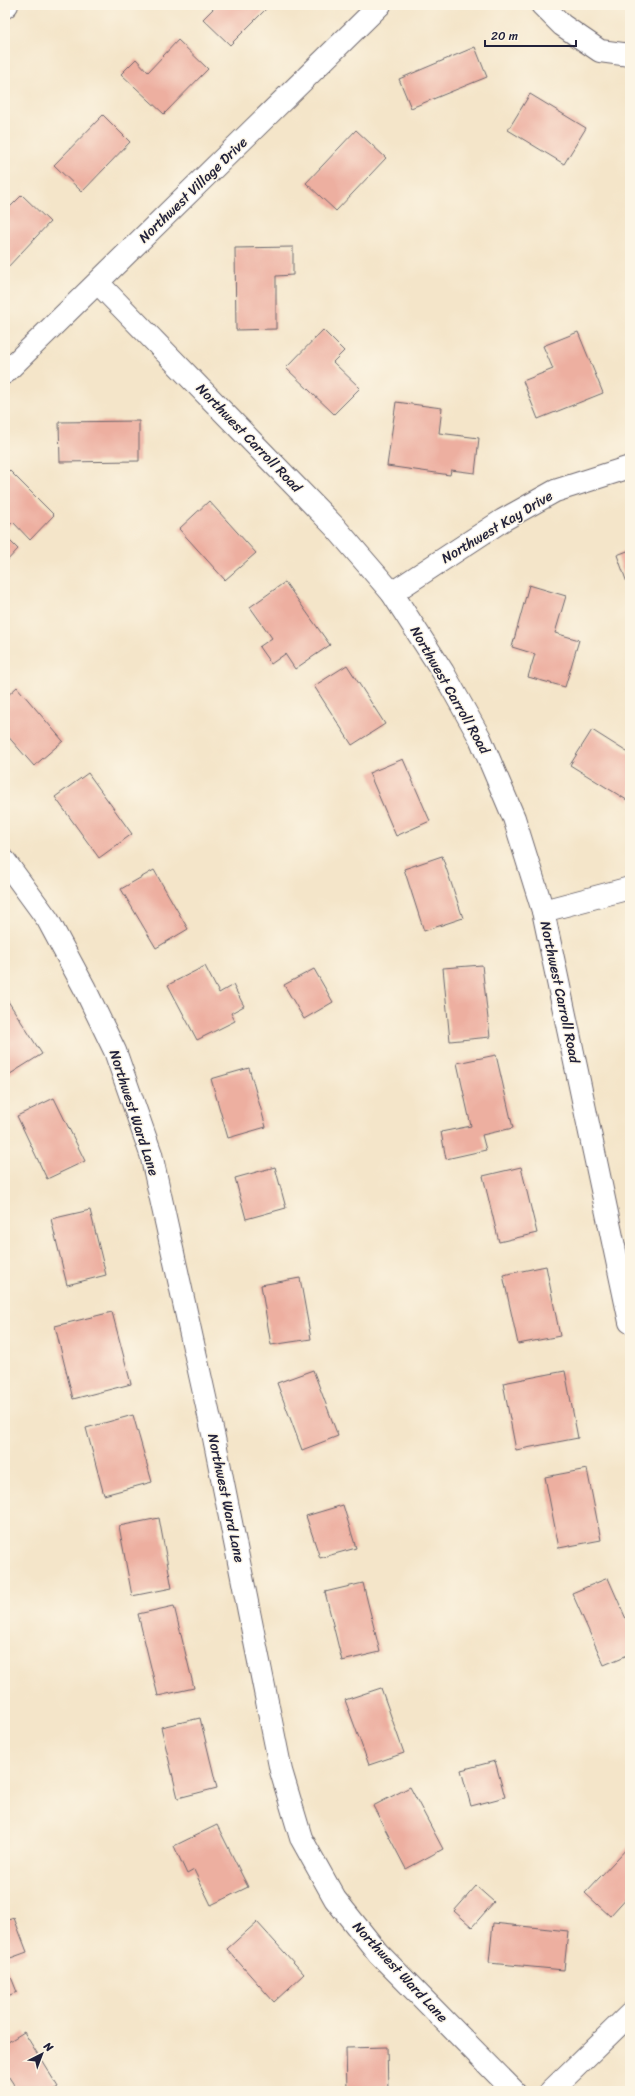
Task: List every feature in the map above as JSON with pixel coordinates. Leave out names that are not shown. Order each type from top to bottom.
[{"type":"street","name":"Northwest Village Drive","points":[[5,373],[380,5]]},
{"type":"street","points":[[542,5],[562,25],[600,51],[630,55]]},
{"type":"street","name":"Northwest Carroll Road","points":[[98,283],[335,527],[392,593],[443,672],[480,738],[514,818],[543,910],[630,1322]]},
{"type":"street","name":"Northwest Kay Drive","points":[[392,593],[503,520],[555,491],[630,467]]},
{"type":"street","name":"Northwest Ward Lane","points":[[5,861],[48,920],[85,989],[115,1051],[151,1154],[214,1438],[281,1771],[301,1838],[335,1899],[378,1953],[514,2091]]},
{"type":"street","points":[[543,910],[630,888]]},
{"type":"street","points":[[551,2091],[630,2014]]},
{"type":"building","points":[[217,5],[270,5],[230,45],[203,19]]},
{"type":"building","points":[[178,40],[208,69],[164,114],[121,74],[136,59],[148,72]]},
{"type":"building","points":[[475,47],[487,77],[411,108],[399,79]]},
{"type":"building","points":[[530,94],[586,128],[564,164],[508,130]]},
{"type":"building","points":[[103,115],[130,142],[82,192],[54,165]]},
{"type":"building","points":[[356,130],[386,158],[336,211],[306,183]]},
{"type":"building","points":[[22,195],[50,222],[7,268],[5,266],[5,212]]},
{"type":"building","points":[[293,247],[293,275],[276,276],[276,329],[236,330],[235,248]]},
{"type":"building","points":[[323,330],[344,351],[333,362],[360,388],[334,414],[286,368]]},
{"type":"building","points":[[578,332],[603,393],[538,419],[523,381],[553,369],[543,346]]},
{"type":"building","points":[[396,402],[442,408],[439,433],[479,438],[475,473],[451,470],[450,475],[387,466]]},
{"type":"building","points":[[139,421],[139,461],[60,462],[59,422]]},
{"type":"building","points":[[9,470],[54,515],[30,540],[13,522],[5,530],[5,474]]},
{"type":"building","points":[[209,501],[256,553],[225,580],[179,529]]},
{"type":"building","points":[[5,536],[18,549],[5,563]]},
{"type":"building","points":[[630,550],[630,591],[617,555]]},
{"type":"building","points":[[285,582],[330,645],[295,669],[285,654],[271,664],[259,647],[272,638],[250,607]]},
{"type":"building","points":[[529,585],[566,596],[555,633],[579,640],[565,687],[528,677],[535,654],[512,647]]},
{"type":"building","points":[[347,665],[385,724],[352,745],[314,686]]},
{"type":"building","points":[[17,687],[63,741],[34,766],[5,733],[5,698]]},
{"type":"building","points":[[592,730],[630,754],[630,802],[570,765]]},
{"type":"building","points":[[403,759],[430,821],[396,836],[369,773]]},
{"type":"building","points":[[88,773],[132,834],[99,858],[55,797]]},
{"type":"building","points":[[442,856],[463,918],[424,931],[404,869]]},
{"type":"building","points":[[154,870],[188,929],[156,948],[121,889]]},
{"type":"building","points":[[482,965],[490,1037],[450,1041],[443,968]]},
{"type":"building","points":[[205,966],[219,993],[233,985],[244,1006],[231,1013],[235,1021],[197,1040],[168,985]]},
{"type":"building","points":[[314,969],[333,1002],[304,1019],[284,985]]},
{"type":"building","points":[[6,998],[42,1054],[7,1076],[5,1072]]},
{"type":"building","points":[[496,1055],[513,1128],[482,1135],[486,1150],[446,1159],[441,1132],[471,1126],[457,1063]]},
{"type":"building","points":[[249,1068],[266,1127],[228,1138],[211,1079]]},
{"type":"building","points":[[54,1098],[85,1161],[47,1179],[17,1116]]},
{"type":"building","points":[[275,1167],[286,1208],[246,1219],[235,1178]]},
{"type":"building","points":[[521,1167],[537,1233],[499,1242],[483,1176]]},
{"type":"building","points":[[90,1210],[106,1275],[67,1285],[51,1219]]},
{"type":"building","points":[[546,1266],[560,1336],[518,1344],[503,1275]]},
{"type":"building","points":[[300,1278],[311,1339],[271,1345],[261,1285]]},
{"type":"building","points":[[112,1312],[131,1384],[73,1399],[55,1326]]},
{"type":"building","points":[[313,1370],[338,1436],[302,1450],[277,1383]]},
{"type":"building","points":[[565,1371],[578,1438],[516,1450],[503,1383]]},
{"type":"building","points":[[133,1415],[152,1482],[104,1495],[86,1428]]},
{"type":"building","points":[[587,1469],[601,1540],[559,1548],[545,1477]]},
{"type":"building","points":[[343,1505],[356,1548],[320,1558],[306,1516]]},
{"type":"building","points":[[159,1518],[172,1588],[132,1596],[119,1526]]},
{"type":"building","points":[[608,1578],[630,1628],[630,1654],[604,1665],[572,1593]]},
{"type":"building","points":[[363,1583],[380,1652],[342,1661],[325,1592]]},
{"type":"building","points":[[174,1606],[194,1688],[158,1696],[138,1614]]},
{"type":"building","points":[[381,1688],[404,1753],[369,1765],[345,1700]]},
{"type":"building","points":[[200,1718],[217,1788],[178,1798],[161,1727]]},
{"type":"building","points":[[495,1761],[505,1797],[471,1806],[461,1770]]},
{"type":"building","points":[[410,1787],[443,1849],[406,1869],[373,1806]]},
{"type":"building","points":[[217,1825],[248,1887],[211,1905],[194,1870],[187,1874],[174,1846]]},
{"type":"building","points":[[630,1845],[630,1894],[610,1916],[585,1893]]},
{"type":"building","points":[[476,1886],[494,1902],[472,1927],[454,1911]]},
{"type":"building","points":[[14,1918],[27,1952],[5,1960],[5,1921]]},
{"type":"building","points":[[257,1922],[304,1974],[274,2002],[227,1949]]},
{"type":"building","points":[[493,1923],[568,1931],[564,1970],[489,1963]]},
{"type":"building","points":[[5,1962],[17,1992],[5,1997]]},
{"type":"building","points":[[24,2032],[58,2087],[52,2091],[18,2091],[5,2071],[5,2044]]},
{"type":"building","points":[[387,2047],[388,2091],[347,2091],[346,2048]]}]
